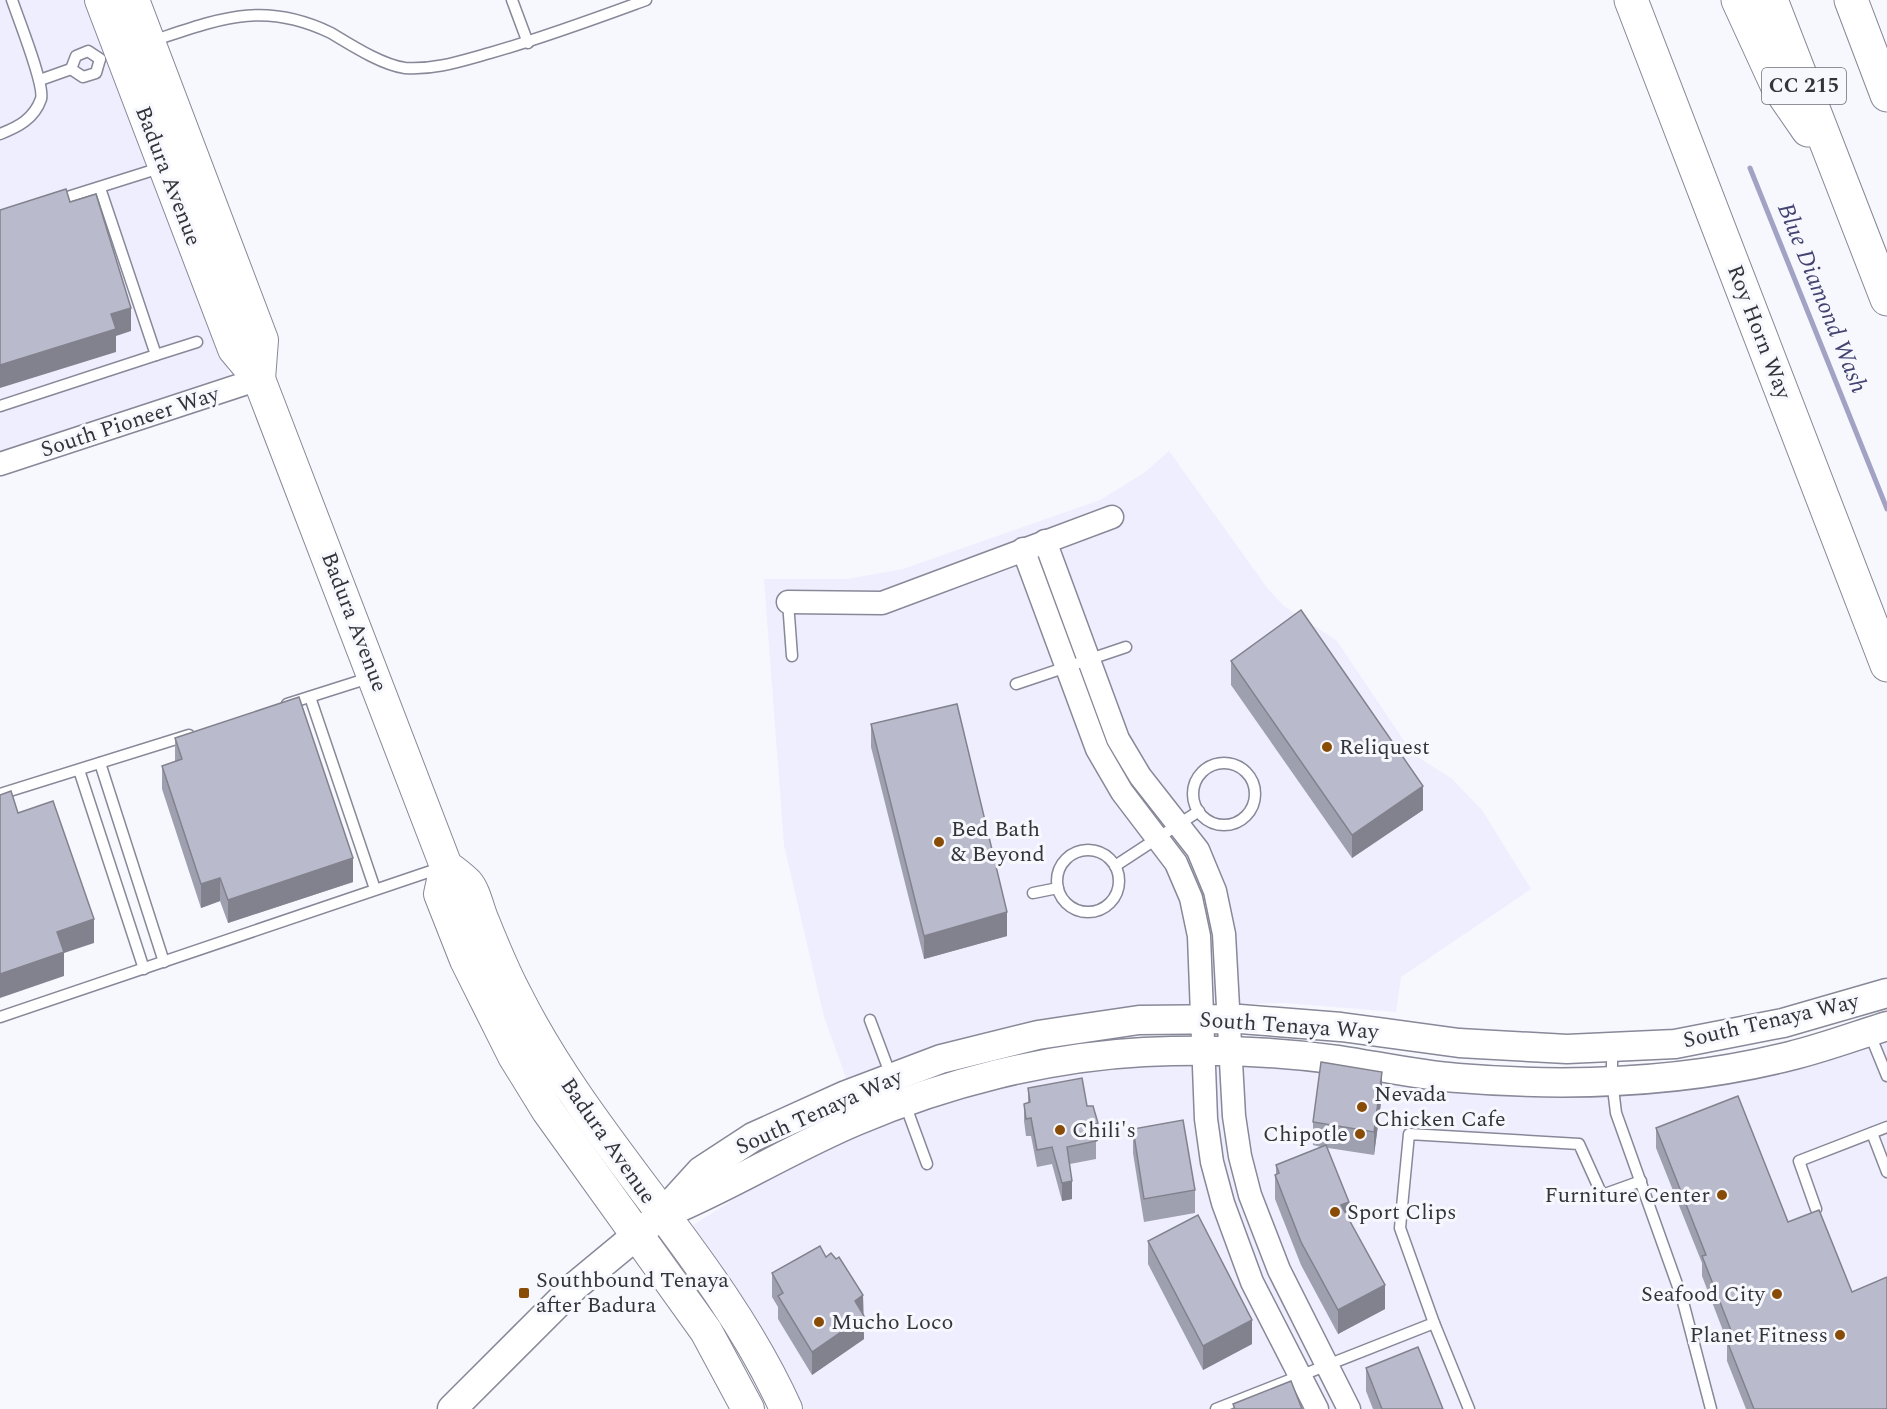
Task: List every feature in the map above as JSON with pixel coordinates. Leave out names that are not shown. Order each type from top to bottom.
[{"type":"main road","name":"Badura Avenue","points":[[101,0],[123,51],[262,340],[259,379]]},
{"type":"main road","name":"Badura Avenue","points":[[133,0],[123,51],[234,349],[259,379],[375,676],[446,866],[468,884],[501,965],[533,1030],[575,1096],[649,1224],[748,1409]]},
{"type":"main road","name":"Roy Horn Way","points":[[1630,0],[1887,665]]},
{"type":"main road","points":[[1738,0],[1777,85],[1836,172]]},
{"type":"main road","name":"CC 215","points":[[1771,0],[1887,299]]},
{"type":"main road","name":"CC 215","points":[[1851,0],[1887,95]]},
{"type":"main road","name":"Badura Avenue","points":[[649,1224],[735,1319],[775,1384],[786,1409]]},
{"type":"street","name":"South Pioneer Way","points":[[0,464],[259,379]]},
{"type":"street","points":[[788,602],[882,603],[1112,517]]},
{"type":"street","points":[[1044,541],[1113,729],[1127,758],[1180,825],[1208,870],[1221,912],[1215,1019],[1203,1051],[1206,1119],[1212,1161],[1223,1203],[1252,1282],[1317,1409]]},
{"type":"street","points":[[1023,549],[1092,738],[1108,771],[1158,838],[1185,880],[1196,917],[1215,1019],[1231,1051],[1234,1116],[1240,1156],[1251,1195],[1279,1270],[1349,1409]]},
{"type":"street","name":"South Tenaya Way","points":[[452,1409],[574,1287],[649,1224],[701,1171],[753,1137],[846,1095],[941,1059],[1038,1035],[1139,1020],[1215,1019],[1341,1027],[1459,1043],[1567,1049],[1675,1044],[1783,1023],[1887,993]]},
{"type":"street","name":"South Tenaya Way","points":[[649,1224],[856,1120],[949,1087],[1044,1064],[1141,1052],[1231,1051],[1337,1060],[1456,1078],[1568,1083],[1679,1076],[1778,1058],[1878,1029]]},
{"type":"lane","points":[[0,134],[23,125],[41,98],[40,80],[12,0]]},
{"type":"lane","points":[[512,0],[528,43]]},
{"type":"lane","points":[[40,80],[71,69],[76,56],[88,51],[123,51],[239,12],[284,12],[323,28],[360,51],[403,68],[439,68],[528,43],[646,0]]},
{"type":"lane","points":[[71,69],[83,77],[96,73],[123,51]]},
{"type":"lane","points":[[44,205],[165,166]]},
{"type":"lane","points":[[100,188],[156,355]]},
{"type":"lane","points":[[0,406],[197,342]]},
{"type":"lane","points":[[788,602],[792,656]]},
{"type":"lane","points":[[1016,684],[1126,647]]},
{"type":"lane","points":[[276,708],[375,676]]},
{"type":"lane","points":[[310,697],[375,890]]},
{"type":"lane","points":[[0,795],[199,732]]},
{"type":"lane","points":[[1221,762],[1240,766],[1247,772],[1256,791],[1250,812],[1242,820],[1221,825],[1210,822],[1198,811],[1193,796],[1193,786],[1203,770],[1221,762]]},
{"type":"lane","points":[[100,763],[164,962]]},
{"type":"lane","points":[[79,770],[144,969]]},
{"type":"lane","points":[[1114,866],[1180,825],[1198,811]]},
{"type":"lane","points":[[1081,850],[1101,853],[1114,866],[1118,876],[1114,896],[1099,910],[1078,910],[1069,905],[1058,888],[1059,868],[1072,854],[1081,850]]},
{"type":"lane","points":[[0,1017],[446,866]]},
{"type":"lane","points":[[1033,893],[1058,888]]},
{"type":"lane","points":[[870,1020],[891,1078]]},
{"type":"lane","points":[[1878,1029],[1887,1076]]},
{"type":"lane","points":[[1612,1047],[1611,1080],[1616,1113],[1641,1181],[1646,1204],[1682,1298],[1711,1409]]},
{"type":"lane","points":[[904,1103],[927,1164]]},
{"type":"lane","points":[[1816,1209],[1799,1161],[1887,1127]]},
{"type":"lane","points":[[1872,1133],[1887,1172]]},
{"type":"lane","points":[[1469,1409],[1434,1323],[1400,1228],[1409,1134],[1578,1144],[1602,1195],[1641,1181]]},
{"type":"lane","points":[[1216,1409],[1434,1323]]},
{"type":"shaded area","points":[[0,0],[85,0],[239,399],[0,476]]},
{"type":"shaded area","points":[[1169,451],[1268,589],[1284,606],[1337,641],[1413,754],[1451,778],[1482,810],[1531,889],[1401,977],[1396,1012],[1284,1003],[1172,1005],[1062,1018],[952,1043],[846,1078],[824,1017],[784,845],[764,579],[847,579],[903,569],[1100,500],[1144,473]]},
{"type":"shaded area","points":[[1887,1038],[1887,1409],[798,1409],[690,1227],[774,1174],[861,1131],[952,1098],[1046,1075],[1142,1063],[1239,1062],[1455,1089]]},
{"type":"building","points":[[66,189],[70,202],[96,194],[131,308],[111,314],[116,329],[0,365],[0,210]]},
{"type":"building","name":"Reliquest","points":[[1301,610],[1423,786],[1352,835],[1231,661]]},
{"type":"building","points":[[299,697],[353,858],[228,900],[220,878],[201,884],[162,766],[182,759],[175,738]]},
{"type":"building","name":"Bed Bath & Beyond","points":[[957,704],[1007,912],[924,936],[871,724]]},
{"type":"building","points":[[11,791],[18,813],[53,801],[94,919],[57,932],[64,952],[0,974],[0,795]]},
{"type":"building","points":[[1321,1062],[1382,1072],[1374,1132],[1313,1122]]},
{"type":"building","name":"Chili's","points":[[1082,1078],[1087,1106],[1093,1106],[1098,1123],[1092,1125],[1096,1141],[1067,1147],[1072,1181],[1062,1183],[1052,1147],[1037,1150],[1031,1118],[1026,1119],[1024,1104],[1030,1102],[1028,1088]]},
{"type":"building","points":[[1738,1096],[1788,1222],[1819,1210],[1852,1292],[1887,1277],[1887,1409],[1754,1409],[1727,1341],[1734,1338],[1702,1256],[1706,1255],[1656,1128]]},
{"type":"building","points":[[1183,1120],[1195,1190],[1144,1199],[1133,1129]]},
{"type":"building","points":[[1326,1145],[1349,1202],[1341,1205],[1385,1285],[1338,1310],[1301,1242],[1275,1175],[1279,1173],[1276,1165]]},
{"type":"building","points":[[1198,1215],[1252,1320],[1203,1346],[1148,1241]]},
{"type":"building","name":"Mucho Loco","points":[[820,1246],[826,1257],[831,1253],[836,1259],[839,1257],[863,1295],[855,1301],[864,1316],[812,1352],[778,1296],[783,1293],[772,1273]]},
{"type":"building","points":[[1418,1347],[1443,1409],[1382,1409],[1366,1368]]},
{"type":"building","points":[[1291,1381],[1302,1409],[1235,1409],[1233,1404]]},
{"type":"waterway","name":"Blue Diamond Wash","points":[[1750,168],[1887,509]]},
{"type":"place","name":"Reliquest","points":[[1327,747]]},
{"type":"place","name":"Bed Bath & Beyond","points":[[939,842]]},
{"type":"place","name":"Nevada Chicken Cafe","points":[[1362,1107]]},
{"type":"place","name":"Chili's","points":[[1060,1130]]},
{"type":"place","name":"Chipotle","points":[[1360,1134]]},
{"type":"place","name":"Furniture Center","points":[[1722,1195]]},
{"type":"place","name":"Sport Clips","points":[[1335,1212]]},
{"type":"place","name":"Southbound Tenaya after Badura","points":[[524,1293]]},
{"type":"place","name":"Seafood City","points":[[1777,1294]]},
{"type":"place","name":"Mucho Loco","points":[[819,1322]]},
{"type":"place","name":"Planet Fitness","points":[[1840,1335]]}]
